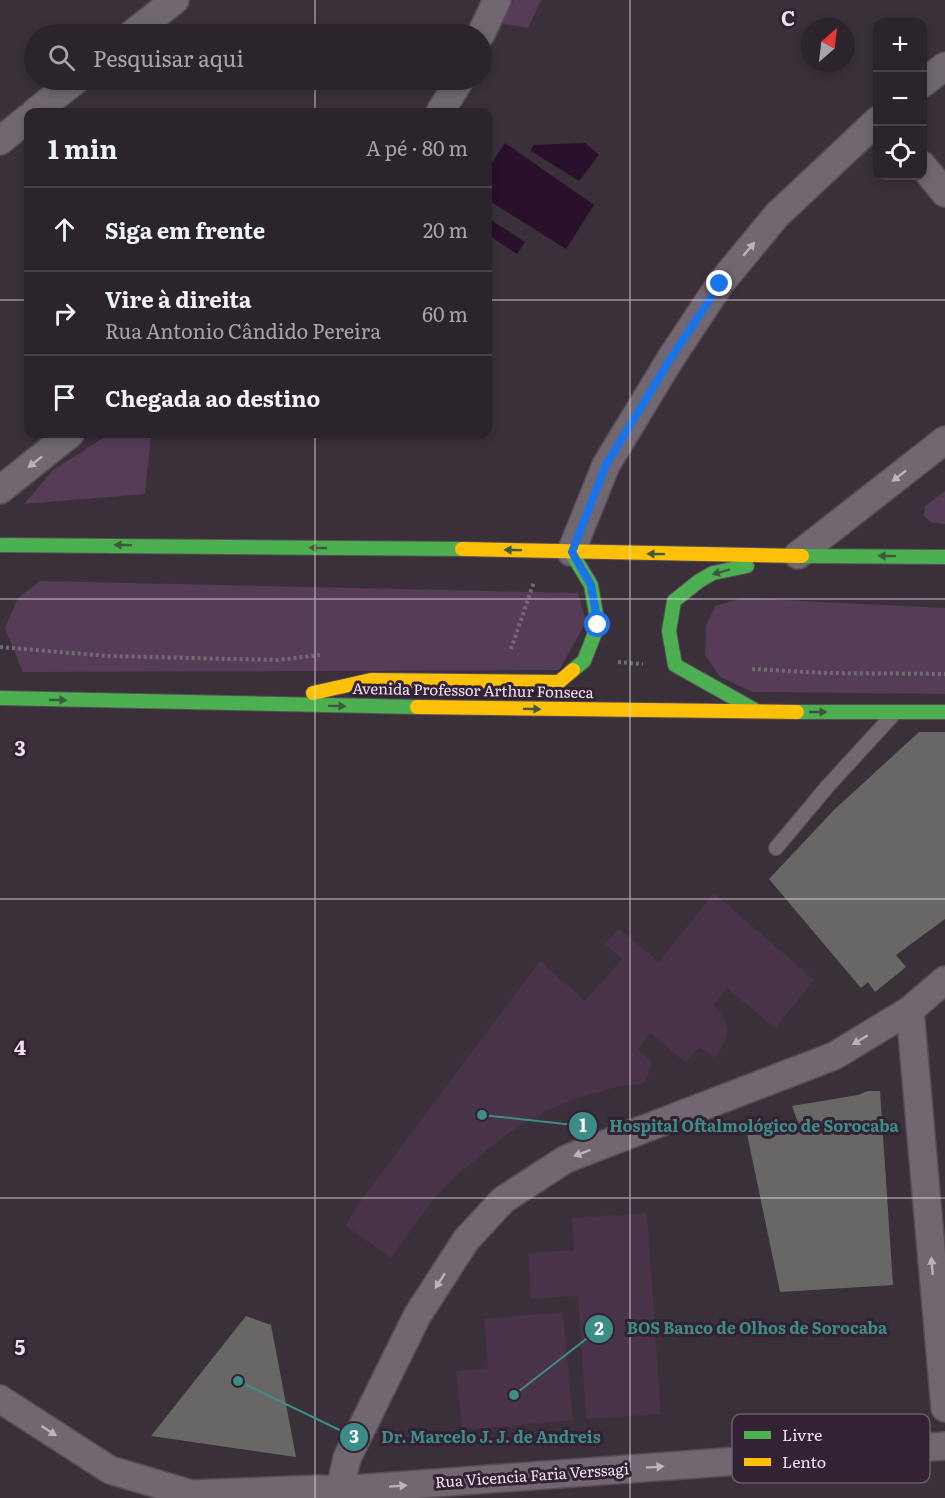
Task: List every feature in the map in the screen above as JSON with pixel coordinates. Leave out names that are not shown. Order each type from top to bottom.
[{"type":"street","points":[[144,24],[174,0]]},
{"type":"street","points":[[486,24],[496,0]]},
{"type":"street","points":[[927,80],[945,66]]},
{"type":"street","points":[[40,108],[63,90]]},
{"type":"street","points":[[442,108],[454,90]]},
{"type":"street","points":[[0,141],[24,121]]},
{"type":"street","points":[[572,552],[606,465],[671,358],[720,284],[777,215],[873,125]]},
{"type":"street","points":[[927,171],[945,193]]},
{"type":"street","points":[[0,490],[65,438]]},
{"type":"street","points":[[759,712],[675,665],[669,631],[674,601],[713,573],[798,555],[945,441]]},
{"type":"street","points":[[1,547],[545,550],[945,557]]},
{"type":"street","points":[[259,705],[371,680],[559,682],[584,661],[598,625],[591,585],[572,552]]},
{"type":"street","name":"Avenida Professor Arthur Fonseca","points":[[3,696],[259,705],[759,712],[945,712]]},
{"type":"street","points":[[339,1494],[347,1458],[417,1316],[466,1240],[503,1200],[566,1160],[834,1056],[910,1010],[945,980]]},
{"type":"street","points":[[910,1010],[945,1408]]},
{"type":"street","name":"Rua Vicencia Faria Verssagi","points":[[0,1399],[110,1470],[191,1494],[319,1489],[339,1494],[732,1463]]},
{"type":"street","name":"Rua Vicencia Faria Verssagi","points":[[930,1447],[945,1446]]},
{"type":"lane","points":[[776,848],[895,712]]},
{"type":"shaded area","points":[[513,0],[541,0],[528,28],[501,23]]},
{"type":"shaded area","points":[[505,143],[594,205],[566,249],[492,203],[492,163]]},
{"type":"shaded area","points":[[585,143],[599,155],[579,181],[531,151],[533,145]]},
{"type":"shaded area","points":[[492,221],[525,242],[517,254],[492,238]]},
{"type":"shaded area","points":[[103,438],[151,438],[145,494],[24,504],[52,471]]},
{"type":"shaded area","points":[[945,491],[945,524],[931,522],[924,516],[925,506]]},
{"type":"shaded area","points":[[40,581],[578,593],[586,622],[559,670],[23,672],[5,628],[18,598]]},
{"type":"shaded area","points":[[743,598],[945,608],[945,694],[753,692],[720,677],[705,655],[706,626],[715,606]]},
{"type":"shaded area","points":[[714,893],[814,980],[775,1028],[727,988],[714,1005],[725,1020],[728,1032],[715,1058],[700,1047],[685,1062],[650,1033],[638,1049],[652,1062],[647,1079],[642,1084],[619,1086],[578,1098],[548,1110],[508,1133],[458,1174],[435,1197],[391,1258],[346,1226],[357,1206],[540,961],[585,1001],[622,959],[605,944],[619,929],[659,962]]},
{"type":"shaded area","points":[[647,1213],[661,1414],[586,1419],[578,1296],[531,1299],[528,1253],[574,1250],[572,1218]]},
{"type":"shaded area","points":[[563,1312],[573,1420],[462,1430],[456,1371],[488,1368],[484,1319]]},
{"type":"building","points":[[919,732],[945,732],[945,919],[896,955],[906,967],[875,992],[868,982],[861,988],[769,879],[834,810]]},
{"type":"building","points":[[868,1091],[880,1091],[893,1285],[780,1292],[747,1134],[801,1131],[792,1106],[858,1095]]},
{"type":"building","points":[[246,1316],[271,1325],[296,1457],[151,1436]]},
{"type":"traffic: fast","points":[[0,545],[462,549]]},
{"type":"traffic: fast","points":[[571,552],[591,585],[598,625],[584,661],[573,670]]},
{"type":"traffic: fast","points":[[802,556],[945,557]]},
{"type":"traffic: fast","points":[[747,566],[713,573],[674,601],[669,631],[675,665],[755,710]]},
{"type":"traffic: fast","points":[[0,698],[417,707]]},
{"type":"traffic: fast","points":[[797,712],[945,712]]},
{"type":"traffic: slow","points":[[462,549],[802,556]]},
{"type":"traffic: slow","points":[[313,693],[371,680],[559,682],[573,670]]},
{"type":"traffic: slow","points":[[417,707],[797,712]]},
{"type":"place","name":"Hospital Oftalmológico de Sorocaba","points":[[482,1115]]},
{"type":"place","name":"Dr. Marcelo J. J. de Andreis","points":[[238,1381]]},
{"type":"place","name":"BOS Banco de Olhos de Sorocaba","points":[[514,1395]]},
{"type":"route","points":[[598,625],[591,585],[572,552],[606,465],[671,358],[720,284]]}]
